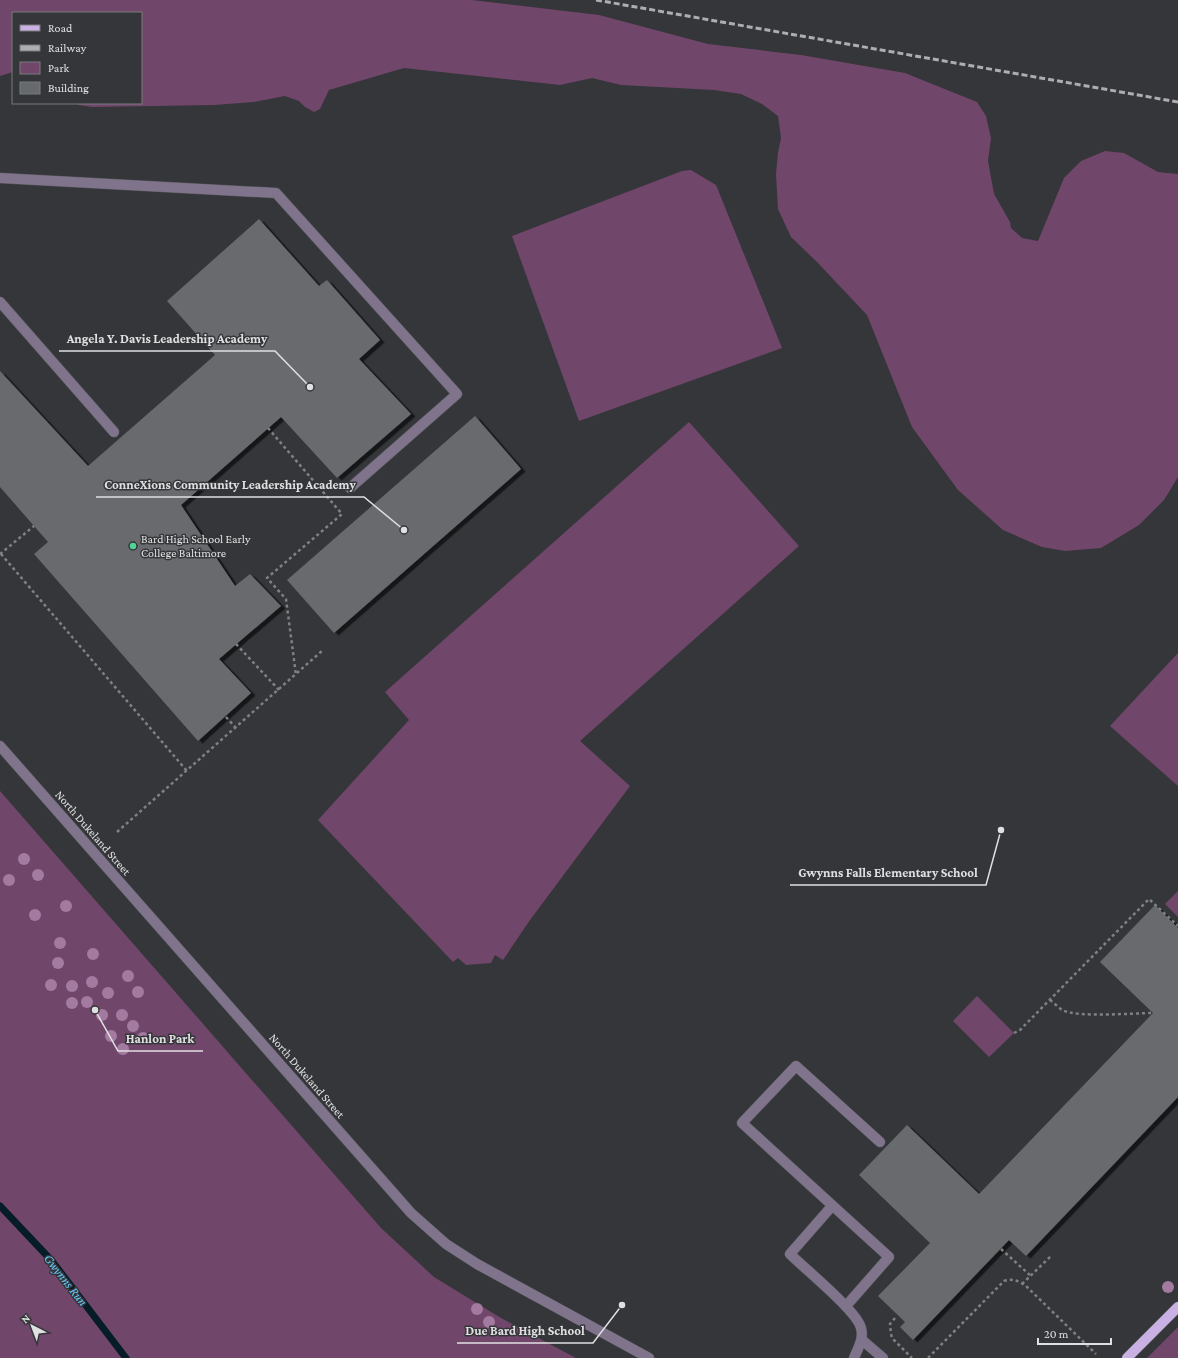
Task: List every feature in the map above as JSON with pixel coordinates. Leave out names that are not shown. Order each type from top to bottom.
[{"type":"main road","points":[[1127,1358],[1178,1307]]},
{"type":"street","points":[[0,178],[276,193],[457,394],[350,488]]},
{"type":"street","points":[[0,302],[114,432]]},
{"type":"street","name":"North Dukeland Street","points":[[0,746],[422,1224],[446,1244],[477,1264],[649,1358]]},
{"type":"street","points":[[846,1306],[889,1258],[742,1123],[796,1066],[880,1142]]},
{"type":"street","points":[[832,1206],[790,1254],[846,1306],[855,1317],[861,1328],[862,1340],[854,1358]]},
{"type":"street","points":[[862,1340],[883,1358]]},
{"type":"path","points":[[268,428],[342,514],[267,578],[286,599],[296,675]]},
{"type":"path","points":[[34,526],[0,554],[186,771]]},
{"type":"path","points":[[236,644],[279,690]]},
{"type":"path","points":[[117,832],[324,650]]},
{"type":"path","points":[[226,717],[236,728]]},
{"type":"path","points":[[1014,1033],[1020,1030],[1149,899],[1177,923]]},
{"type":"path","points":[[1050,1000],[1062,1010],[1084,1014],[1153,1013]]},
{"type":"path","points":[[1001,1248],[1030,1276]]},
{"type":"path","points":[[1022,1284],[1051,1256]]},
{"type":"path","points":[[928,1358],[1004,1281],[1014,1280],[1022,1284],[1096,1354]]},
{"type":"path","points":[[895,1318],[890,1324],[890,1334],[892,1338],[912,1358]]},
{"type":"green space","points":[[0,0],[472,0],[599,15],[708,44],[801,55],[905,73],[977,102],[986,116],[991,138],[988,161],[994,194],[1010,222],[1011,228],[1022,238],[1038,241],[1064,178],[1081,161],[1105,151],[1124,153],[1158,172],[1178,174],[1178,477],[1164,500],[1139,525],[1101,548],[1065,551],[1042,547],[1003,530],[958,490],[912,427],[867,315],[791,237],[778,209],[776,174],[781,138],[778,116],[762,104],[741,94],[714,90],[621,85],[592,78],[560,85],[404,68],[329,90],[320,109],[314,112],[305,107],[299,101],[285,96],[254,102],[214,105],[92,107],[79,105],[78,104],[142,104],[142,12],[12,12],[12,72],[0,76]]},
{"type":"green space","points":[[691,170],[716,185],[782,348],[579,421],[512,236],[682,171]]},
{"type":"green space","points":[[689,422],[799,546],[580,741],[630,786],[530,920],[503,960],[495,955],[491,963],[466,965],[458,958],[453,962],[318,820],[409,720],[385,692]]},
{"type":"green space","points":[[1178,653],[1178,786],[1110,726]]},
{"type":"green space","points":[[0,791],[381,1228],[434,1277],[501,1318],[576,1358],[0,1358]]},
{"type":"green space","points":[[1178,891],[1178,917],[1165,904]]},
{"type":"green space","points":[[977,996],[1014,1033],[989,1057],[953,1021]]},
{"type":"green space","points":[[1178,1327],[1178,1358],[1147,1358]]},
{"type":"building","points":[[259,219],[319,286],[327,280],[380,340],[359,359],[411,414],[337,478],[281,417],[181,505],[235,586],[250,574],[281,606],[219,659],[251,693],[198,741],[34,554],[48,542],[0,487],[0,371],[88,466],[215,355],[167,301]]},
{"type":"building","points":[[475,416],[521,469],[334,633],[287,580]]},
{"type":"building","points":[[1155,905],[1178,928],[1178,1097],[1026,1256],[1009,1240],[913,1340],[900,1327],[905,1322],[878,1296],[930,1243],[859,1175],[907,1125],[979,1194],[1153,1013],[1100,962]]},
{"type":"waterway","name":"Gwynns Run","points":[[0,1206],[52,1261],[126,1358]]},
{"type":"railway","points":[[596,0],[1178,102]]},
{"type":"place","name":"Angela Y. Davis Leadership Academy","points":[[310,387]]},
{"type":"place","name":"ConneXions Community Leadership Academy","points":[[404,530]]},
{"type":"place","name":"Bard High School Early College Baltimore","points":[[133,546]]},
{"type":"place","name":"Gwynns Falls Elementary School","points":[[1001,830]]},
{"type":"place","name":"Hanlon Park","points":[[95,1010]]},
{"type":"place","name":"Due Bard High School","points":[[622,1305]]}]
